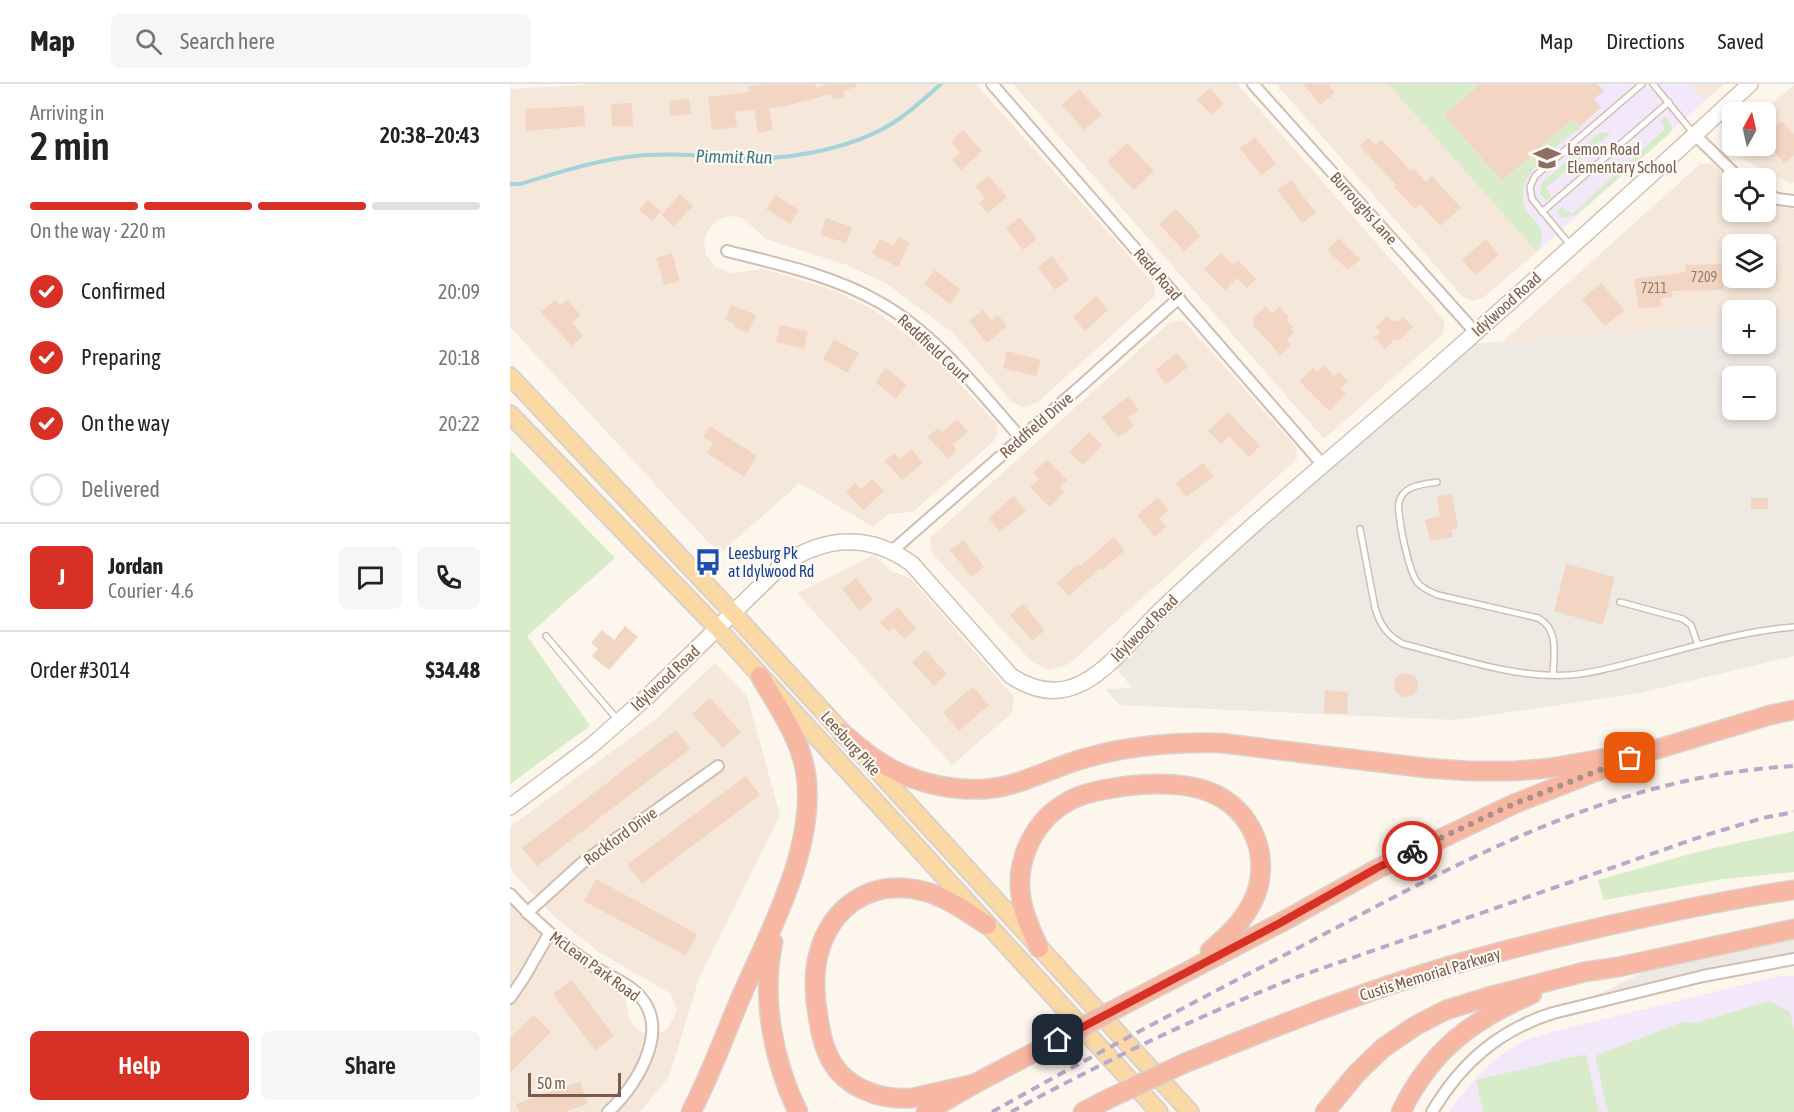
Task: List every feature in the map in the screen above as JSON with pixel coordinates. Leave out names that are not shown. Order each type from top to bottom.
[{"type":"highway","points":[[691,1112],[782,902],[802,846],[806,823],[806,774],[801,751],[760,676]]},
{"type":"highway","points":[[926,1112],[974,1084],[1280,923],[1377,868],[1448,834],[1514,804],[1652,750],[1794,710]]},
{"type":"highway","points":[[842,733],[878,762],[912,779],[940,787],[961,789],[1006,786],[1086,757],[1156,744],[1188,742],[1221,743],[1426,768],[1469,771],[1550,768],[1652,750]]},
{"type":"highway","points":[[1039,948],[1025,918],[1020,896],[1025,851],[1041,824],[1053,812],[1084,795],[1143,784],[1192,787],[1209,791],[1238,810],[1256,837],[1261,869],[1253,903],[1243,918],[1228,935],[1186,972]]},
{"type":"highway","points":[[974,1084],[902,1099],[874,1094],[845,1077],[830,1059],[823,1044],[816,1001],[816,969],[826,936],[835,918],[846,906],[873,891],[903,887],[924,891],[953,903],[987,925]]},
{"type":"highway","name":"Custis Memorial Parkway","points":[[1083,1112],[1185,1063],[1275,1026],[1377,989],[1511,949],[1674,911],[1794,891]]},
{"type":"highway","points":[[782,902],[769,961],[770,1014],[782,1072],[798,1112]]},
{"type":"highway","points":[[1325,1112],[1343,1088],[1369,1061],[1399,1037],[1446,1010],[1584,972],[1618,967],[1791,930]]},
{"type":"highway","points":[[1401,1112],[1429,1065],[1452,1041],[1468,1029],[1531,995],[1587,979],[1618,967]]},
{"type":"main road","name":"Idylwood Road","points":[[510,807],[591,746],[648,696],[782,565],[796,556],[826,544],[862,542],[892,551],[912,564],[1011,676],[1035,689],[1050,691],[1076,687],[1108,664],[1167,604],[1248,530],[1475,332],[1750,84]]},
{"type":"main road","name":"Leesburg Pike","points":[[510,376],[733,613],[1190,1112]]},
{"type":"main road","name":"Leesburg Pike","points":[[510,414],[718,629],[1159,1112]]},
{"type":"street","name":"Redd Road","points":[[992,84],[1323,465]]},
{"type":"street","name":"Burroughs Lane","points":[[1253,84],[1475,332]]},
{"type":"street","points":[[1695,135],[1728,168]]},
{"type":"street","points":[[1776,198],[1794,201]]},
{"type":"street","name":"Reddfield Court","points":[[727,250],[824,278],[880,302],[922,333],[956,365],[1021,438]]},
{"type":"street","name":"Reddfield Drive","points":[[892,551],[1179,298]]},
{"type":"street","name":"Rockford Drive","points":[[526,913],[582,863],[718,765]]},
{"type":"street","name":"McLean Park Road","points":[[510,894],[526,913],[549,934],[594,967],[636,992],[652,1015],[648,1055],[641,1071],[608,1112]]},
{"type":"street","points":[[510,998],[524,979],[549,934]]},
{"type":"street","points":[[1432,1112],[1458,1074],[1474,1058],[1510,1030],[1531,1020],[1703,976],[1794,959]]},
{"type":"lane","points":[[1571,246],[1532,199],[1530,187],[1535,176],[1642,84]]},
{"type":"lane","points":[[1653,84],[1695,135]]},
{"type":"lane","points":[[1542,212],[1669,102]]},
{"type":"lane","points":[[1437,482],[1410,489],[1401,497],[1399,503],[1414,578],[1424,588],[1438,595],[1545,621],[1550,627],[1554,644],[1553,675]]},
{"type":"lane","points":[[1360,529],[1378,620],[1393,639],[1403,644],[1517,672],[1553,675],[1596,672],[1752,632],[1794,627]]},
{"type":"lane","points":[[1620,602],[1683,619],[1691,624],[1698,645]]},
{"type":"lane","points":[[546,636],[619,721]]},
{"type":"shaded area","points":[[600,84],[976,84],[1154,284],[1155,296],[1037,403],[1023,407],[1012,402],[953,333],[887,284],[847,265],[766,239],[742,218],[730,216],[717,220],[708,230],[704,241],[706,255],[715,267],[731,273],[764,269],[833,290],[874,310],[931,353],[996,423],[998,431],[994,441],[913,512],[888,514],[873,527],[800,483],[719,554],[510,327],[510,89]]},
{"type":"shaded area","points":[[1013,84],[1237,84],[1444,320],[1444,333],[1324,439]]},
{"type":"shaded area","points":[[1276,84],[1388,84],[1537,252],[1483,298],[1472,301],[1462,296]]},
{"type":"shaded area","name":"Lemon Road Elementary School","points":[[1388,84],[1690,84],[1705,101],[1537,252]]},
{"type":"shaded area","points":[[1690,84],[1724,84],[1705,101]]},
{"type":"shaded area","points":[[1794,85],[1794,182],[1790,183],[1776,176],[1776,168],[1760,168],[1741,156],[1776,156],[1776,102],[1774,102]]},
{"type":"shaded area","points":[[1700,164],[1713,164],[1722,172],[1722,222],[1776,222],[1776,204],[1794,209],[1794,320],[1776,321],[1776,300],[1722,300],[1722,326],[1502,342]]},
{"type":"shaded area","points":[[1183,320],[1296,447],[1297,459],[1069,664],[1049,670],[1032,662],[932,553],[930,538],[1169,323]]},
{"type":"shaded area","points":[[1794,320],[1794,656],[1640,693],[1455,720],[1119,705],[1105,689],[1132,688],[1111,661],[1471,344],[1722,326],[1722,354],[1776,354],[1776,321]]},
{"type":"shaded area","points":[[874,555],[891,571],[910,578],[1014,697],[1012,713],[952,765],[797,593]]},
{"type":"shaded area","points":[[715,663],[747,696],[780,815],[699,978],[669,1077],[640,1112],[510,1112],[510,901],[552,943],[624,995],[629,1018],[637,1030],[651,1035],[667,1030],[677,1011],[671,994],[599,952],[556,918],[518,878],[510,867],[510,827],[657,718]]},
{"type":"shaded area","points":[[1794,928],[1794,966],[1756,970],[1535,1025],[1704,943]]},
{"type":"shaded area","points":[[1779,976],[1794,976],[1794,1112],[1448,1112],[1472,1082],[1498,1057],[1523,1041],[1551,1032]]},
{"type":"green space","points":[[1388,84],[1477,84],[1477,87],[1444,115],[1502,181],[1573,119],[1581,129],[1566,138],[1540,162],[1525,182],[1523,198],[1525,207],[1541,230],[1541,243],[1537,252]]},
{"type":"green space","points":[[1665,117],[1669,120],[1672,129],[1669,134],[1576,215],[1564,218],[1559,215],[1558,210],[1562,207],[1572,214],[1665,129],[1660,120]]},
{"type":"green space","points":[[1612,132],[1546,188],[1551,196],[1550,199],[1546,200],[1540,194],[1542,183],[1599,133]]},
{"type":"green space","points":[[510,450],[615,558],[527,636],[590,726],[510,784]]},
{"type":"green space","points":[[1794,831],[1794,872],[1723,879],[1604,900],[1598,880],[1701,851]]},
{"type":"green space","points":[[1769,1001],[1790,1012],[1794,1031],[1794,1112],[1608,1112],[1595,1056],[1682,1022],[1695,1023]]},
{"type":"green space","points":[[1586,1054],[1599,1112],[1483,1112],[1476,1080]]},
{"type":"building","points":[[815,84],[816,88],[828,84],[856,84],[856,87],[843,91],[844,97],[833,100],[831,94],[769,108],[773,130],[758,133],[754,110],[735,112],[737,127],[712,130],[708,97],[749,92],[748,86]]},
{"type":"building","points":[[1303,84],[1328,84],[1335,93],[1320,105]]},
{"type":"building","points":[[1477,84],[1597,84],[1604,91],[1594,99],[1601,107],[1580,127],[1573,119],[1502,181],[1444,115],[1477,87]]},
{"type":"building","points":[[1210,88],[1224,104],[1211,115],[1197,99]]},
{"type":"building","points":[[1079,89],[1102,115],[1084,130],[1062,105]]},
{"type":"building","points":[[689,98],[691,114],[670,116],[669,101]]},
{"type":"building","points":[[632,103],[633,126],[612,127],[611,104]]},
{"type":"building","points":[[584,106],[585,126],[526,131],[525,109]]},
{"type":"building","points":[[1781,121],[1794,134],[1794,155],[1785,164],[1776,154],[1776,126]]},
{"type":"building","points":[[963,130],[982,151],[961,170],[952,160],[960,153],[951,142]]},
{"type":"building","points":[[1255,137],[1276,164],[1261,175],[1240,148]]},
{"type":"building","points":[[1369,138],[1375,145],[1381,139],[1411,171],[1414,169],[1426,182],[1432,176],[1461,208],[1440,226],[1420,204],[1415,209],[1360,146]]},
{"type":"building","points":[[1127,143],[1154,171],[1134,190],[1107,162]]},
{"type":"building","points":[[988,176],[1007,197],[988,213],[979,203],[985,198],[975,187]]},
{"type":"building","points":[[1291,180],[1316,213],[1302,223],[1277,190]]},
{"type":"building","points":[[680,194],[693,206],[674,226],[661,215]]},
{"type":"building","points":[[775,195],[799,210],[790,224],[766,209]]},
{"type":"building","points":[[648,200],[661,211],[652,221],[639,210]]},
{"type":"building","points":[[1176,209],[1201,236],[1184,251],[1159,224]]},
{"type":"building","points":[[1020,217],[1037,239],[1023,250],[1006,228]]},
{"type":"building","points":[[826,218],[852,227],[846,243],[820,235]]},
{"type":"building","points":[[899,237],[910,243],[898,267],[872,254],[880,239],[894,246]]},
{"type":"building","points":[[1339,238],[1360,259],[1348,270],[1327,250]]},
{"type":"building","points":[[1486,239],[1499,255],[1475,275],[1462,260]]},
{"type":"building","points":[[672,253],[680,281],[664,285],[656,258]]},
{"type":"building","points":[[1221,253],[1233,265],[1238,260],[1256,279],[1247,288],[1237,278],[1225,290],[1204,269]]},
{"type":"building","points":[[1052,256],[1069,279],[1055,290],[1038,267]]},
{"type":"building","points":[[1722,264],[1723,290],[1672,291],[1673,297],[1661,298],[1662,306],[1639,309],[1634,279],[1686,272],[1685,265]]},
{"type":"building","points":[[935,270],[961,290],[950,304],[924,284]]},
{"type":"building","points":[[1601,283],[1624,310],[1605,326],[1582,299]]},
{"type":"building","points":[[1096,296],[1108,310],[1085,331],[1073,317]]},
{"type":"building","points":[[555,300],[560,306],[567,300],[581,315],[572,323],[583,336],[572,346],[541,312]]},
{"type":"building","points":[[731,305],[756,315],[748,333],[725,320]]},
{"type":"building","points":[[1266,306],[1272,314],[1280,307],[1289,317],[1286,320],[1293,327],[1291,329],[1294,333],[1287,340],[1291,345],[1280,355],[1253,325],[1255,323],[1252,319]]},
{"type":"building","points":[[983,310],[991,321],[998,315],[1007,326],[987,343],[969,321]]},
{"type":"building","points":[[1387,316],[1397,322],[1403,317],[1413,327],[1385,349],[1374,337],[1381,332],[1376,327]]},
{"type":"building","points":[[780,325],[808,331],[804,348],[776,342]]},
{"type":"building","points":[[834,339],[859,353],[847,373],[823,359]]},
{"type":"building","points":[[1007,351],[1041,360],[1036,376],[1003,368]]},
{"type":"building","points":[[1177,353],[1188,367],[1166,384],[1155,370]]},
{"type":"building","points":[[1325,365],[1334,376],[1339,372],[1348,381],[1341,389],[1346,394],[1329,411],[1299,381],[1313,368],[1317,372]]},
{"type":"building","points":[[886,368],[907,385],[896,399],[875,382]]},
{"type":"building","points":[[1129,396],[1139,410],[1128,418],[1134,426],[1117,436],[1101,417]]},
{"type":"building","points":[[1228,412],[1260,446],[1249,457],[1229,436],[1221,444],[1208,431]]},
{"type":"building","points":[[957,419],[968,432],[952,445],[957,449],[949,459],[928,437],[938,428],[943,432]]},
{"type":"building","points":[[710,426],[757,456],[744,477],[707,453],[713,443],[703,437]]},
{"type":"building","points":[[1089,432],[1102,445],[1083,465],[1069,452]]},
{"type":"building","points":[[911,449],[923,463],[902,480],[885,461],[894,453],[900,459]]},
{"type":"building","points":[[1047,460],[1067,480],[1060,487],[1065,492],[1049,507],[1030,487],[1039,479],[1033,473]]},
{"type":"building","points":[[1203,463],[1214,477],[1186,497],[1176,483]]},
{"type":"building","points":[[872,479],[884,491],[863,510],[846,492],[855,483],[861,489]]},
{"type":"building","points":[[1452,494],[1458,528],[1451,530],[1453,537],[1430,541],[1425,520],[1440,516],[1437,496]]},
{"type":"building","points":[[1014,496],[1026,511],[1000,532],[988,518]]},
{"type":"building","points":[[1158,497],[1169,510],[1159,518],[1166,527],[1155,537],[1137,515]]},
{"type":"building","points":[[1751,498],[1768,498],[1768,509],[1751,509]]},
{"type":"building","points":[[1114,537],[1125,550],[1102,570],[1100,568],[1069,596],[1057,583]]},
{"type":"building","points":[[963,540],[984,567],[971,577],[950,550]]},
{"type":"building","points":[[1566,564],[1615,577],[1603,625],[1554,611]]},
{"type":"building","points":[[856,578],[873,600],[860,611],[842,589]]},
{"type":"building","points":[[1023,604],[1045,630],[1032,641],[1010,615]]},
{"type":"building","points":[[898,607],[916,629],[904,639],[894,627],[889,632],[880,622]]},
{"type":"building","points":[[625,626],[638,637],[609,670],[592,656],[598,649],[591,643],[602,630],[614,640]]},
{"type":"building","points":[[925,650],[947,674],[934,686],[912,662]]},
{"type":"building","points":[[1406,673],[1411,674],[1417,680],[1417,690],[1411,696],[1406,697],[1401,696],[1395,690],[1394,685],[1395,680],[1401,674]]},
{"type":"building","points":[[973,687],[989,705],[959,731],[943,712]]},
{"type":"building","points":[[1325,690],[1348,692],[1347,714],[1324,713]]},
{"type":"building","points":[[710,698],[741,732],[723,748],[692,714]]},
{"type":"building","points":[[676,730],[690,749],[537,866],[522,848]]},
{"type":"building","points":[[746,776],[760,795],[642,884],[627,865]]},
{"type":"building","points":[[596,879],[697,934],[686,956],[584,901]]},
{"type":"building","points":[[572,980],[614,1036],[595,1050],[553,994]]},
{"type":"building","points":[[534,1015],[551,1032],[510,1073],[510,1038]]},
{"type":"building","points":[[580,1081],[588,1104],[564,1112],[519,1112],[516,1104]]},
{"type":"waterway","name":"Pimmit Run","points":[[510,184],[520,184],[563,171],[636,156],[764,158],[825,150],[883,129],[910,111],[941,84]]},
{"type":"railway","points":[[992,1112],[1145,1028],[1477,855],[1599,806],[1662,787],[1727,773],[1794,766]]},
{"type":"railway","points":[[1011,1112],[1153,1040],[1300,976],[1706,835],[1763,818],[1794,812]]},
{"type":"way so far","points":[[1412,851],[1514,804],[1630,758]]},
{"type":"place","name":"Lemon Road Elementary School","points":[[1547,158]]},
{"type":"place","name":"Leesburg Pk at Idylwood Rd","points":[[708,562]]},
{"type":"route","points":[[1058,1040],[1412,851]]}]
